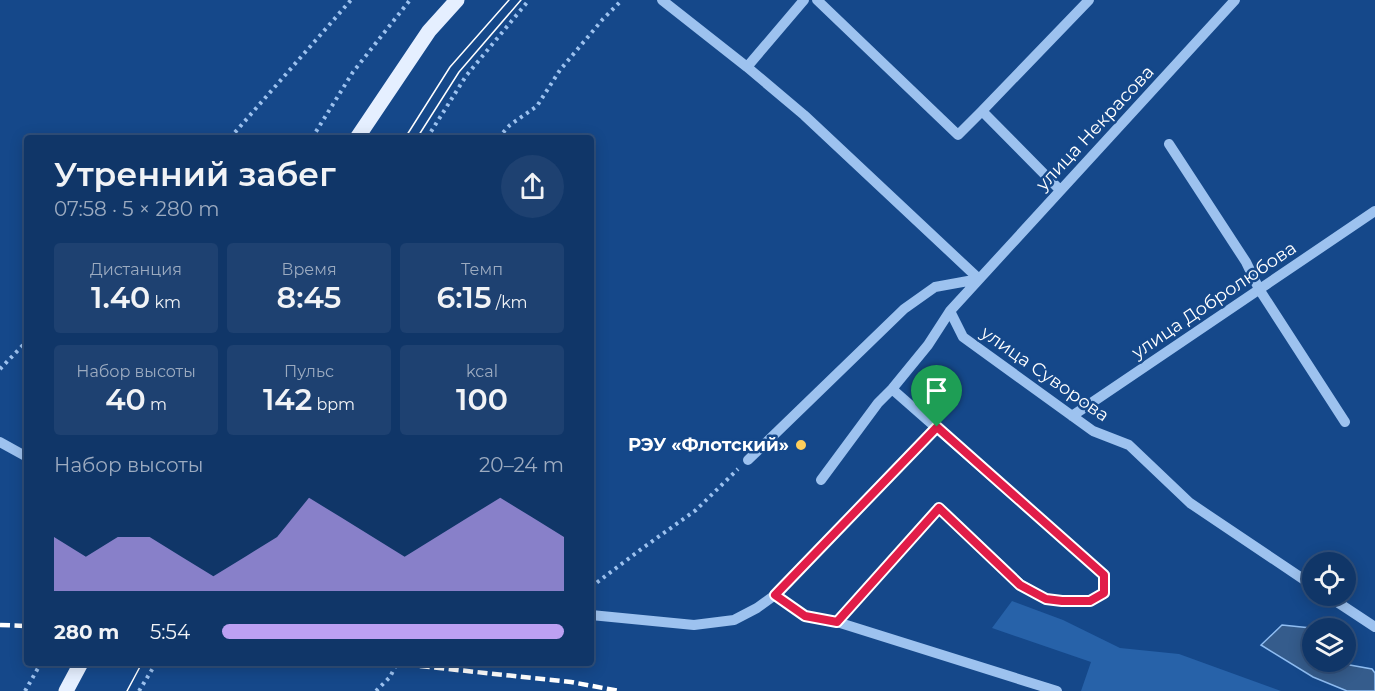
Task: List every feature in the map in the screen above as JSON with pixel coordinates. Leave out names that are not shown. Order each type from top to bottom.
[{"type":"main road","points":[[359,135],[429,31],[457,0]]},
{"type":"main road","points":[[66,691],[79,666]]},
{"type":"street","points":[[662,0],[804,115],[979,279]]},
{"type":"street","points":[[747,67],[804,0]]},
{"type":"street","points":[[818,0],[958,135],[1089,0]]},
{"type":"street","name":"улица Некрасова","points":[[979,279],[1235,0]]},
{"type":"street","points":[[982,111],[1060,190]]},
{"type":"street","points":[[1169,144],[1246,262],[1259,289],[1345,422]]},
{"type":"street","name":"улица Добролюбова","points":[[1072,416],[1375,211]]},
{"type":"street","points":[[821,480],[878,403],[928,345],[950,311],[979,279]]},
{"type":"street","points":[[748,460],[904,309],[935,286],[979,279]]},
{"type":"street","name":"улица Суворова","points":[[950,311],[963,337],[1093,431],[1129,446],[1190,503],[1302,578]]},
{"type":"street","points":[[837,622],[939,508],[1020,585],[1046,599],[1090,601],[1104,593],[1104,575],[892,389]]},
{"type":"street","points":[[594,615],[694,625],[734,620],[757,608],[775,595],[937,427]]},
{"type":"street","points":[[0,442],[24,455]]},
{"type":"street","points":[[775,595],[805,616],[837,622],[1057,691]]},
{"type":"street","points":[[1343,606],[1375,627]]},
{"type":"path","points":[[233,135],[351,0]]},
{"type":"path","points":[[314,135],[353,72],[410,0]]},
{"type":"path","points":[[429,135],[466,76],[529,0]]},
{"type":"path","points":[[501,135],[510,125],[537,106],[560,70],[622,0]]},
{"type":"path","points":[[0,369],[24,344]]},
{"type":"path","points":[[594,585],[696,510],[748,460]]},
{"type":"path","points":[[25,691],[39,666]]},
{"type":"path","points":[[140,691],[154,666]]},
{"type":"path","points":[[376,691],[390,677],[396,666]]},
{"type":"shaded area","points":[[1012,601],[1063,620],[1120,648],[1179,654],[1281,691],[1081,691],[1091,662],[992,628]]},
{"type":"shaded area","points":[[1282,625],[1302,627],[1302,670],[1261,645]]},
{"type":"shaded area","points":[[1356,666],[1372,669],[1375,673],[1375,691],[1347,691],[1305,672],[1356,672]]},
{"type":"tram line","points":[[407,135],[450,67],[509,0]]},
{"type":"tram line","points":[[419,135],[459,72],[521,0]]},
{"type":"tram line","points":[[127,691],[140,666]]},
{"type":"railway","points":[[0,625],[24,626]]},
{"type":"railway","points":[[419,666],[571,682],[619,691]]},
{"type":"place","name":"РЭУ «Флотский»","points":[[801,445]]},
{"type":"route","points":[[937,427],[1104,575],[1104,593],[1090,601],[1046,599],[1020,585],[939,508],[837,622],[805,616],[775,595],[937,427]]}]
